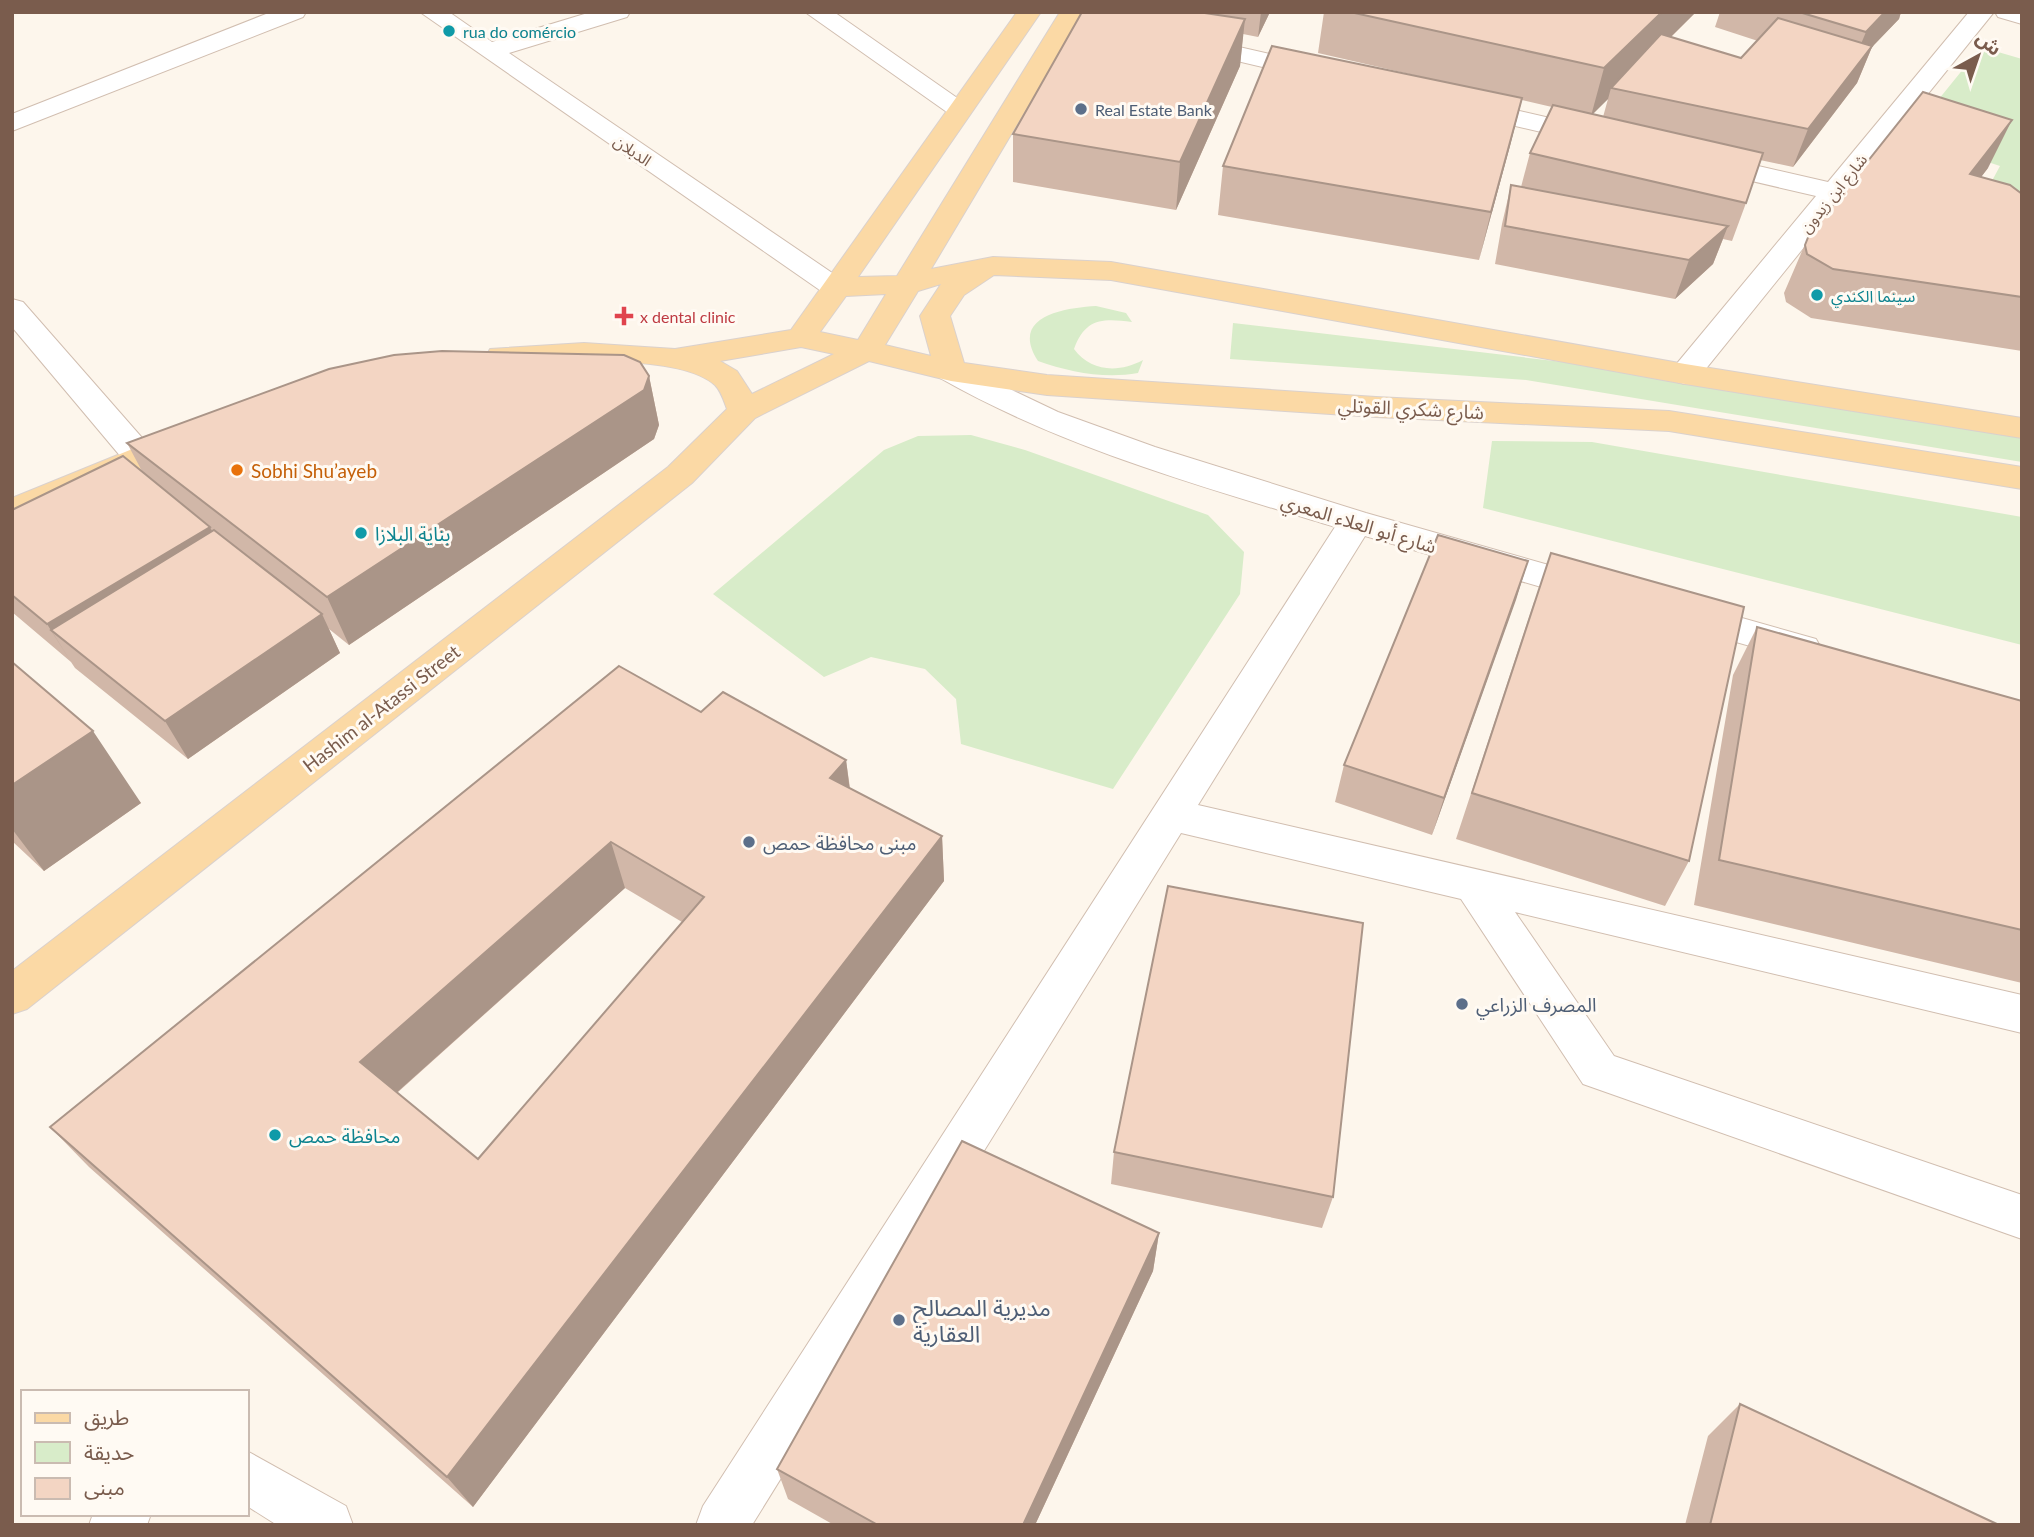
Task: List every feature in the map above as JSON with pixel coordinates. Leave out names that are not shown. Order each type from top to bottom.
[{"type":"main road","points":[[801,338],[824,310],[834,287],[1029,12]]},
{"type":"main road","points":[[867,350],[905,285],[1080,16]]},
{"type":"main road","points":[[834,287],[905,285],[993,266],[1111,271],[1685,374],[2022,428]]},
{"type":"main road","points":[[951,371],[935,316],[944,295],[964,278],[993,266]]},
{"type":"main road","name":"شارع شكري القوتلي","points":[[678,358],[801,338],[867,350],[951,371],[1060,386],[1376,407],[1669,421],[2022,478]]},
{"type":"main road","name":"Hashim al-Atassi Street","points":[[12,996],[680,475],[744,411],[867,350]]},
{"type":"main road","points":[[466,359],[542,354],[678,358],[703,364],[724,377],[737,393],[744,411]]},
{"type":"main road","points":[[12,511],[139,456],[218,426]]},
{"type":"street","points":[[12,123],[294,12]]},
{"type":"street","name":"الدبلان","points":[[432,12],[834,287]]},
{"type":"street","points":[[489,51],[618,12]]},
{"type":"street","points":[[817,12],[960,109]]},
{"type":"street","name":"شارع ابن زيدون","points":[[1685,374],[1982,12]]},
{"type":"street","points":[[2007,12],[2022,17]]},
{"type":"street","points":[[1164,37],[1338,77]]},
{"type":"street","points":[[1446,102],[1620,142]]},
{"type":"street","points":[[1687,158],[1835,192]]},
{"type":"street","points":[[12,308],[139,456]]},
{"type":"street","name":"شارع أبو العلاء المعري","points":[[951,371],[1016,408],[1066,429],[1355,524],[1622,598]]},
{"type":"street","points":[[722,1525],[1355,524]]},
{"type":"street","points":[[1662,609],[1835,657]]},
{"type":"street","points":[[1172,815],[2022,1014]]},
{"type":"street","points":[[1476,888],[1600,1070],[2022,1217]]},
{"type":"street","points":[[248,1478],[327,1525]]},
{"type":"green space","points":[[1981,47],[2022,59],[2022,249],[1973,216],[2000,166],[1909,136]]},
{"type":"green space","points":[[1096,306],[1126,313],[1132,322],[1096,322],[1084,331],[1074,349],[1089,362],[1106,368],[1124,367],[1143,360],[1138,373],[1087,373],[1038,361],[1031,346],[1030,334],[1035,324],[1056,312]]},
{"type":"green space","points":[[1233,323],[1597,366],[2022,435],[2022,462],[1526,380],[1230,359]]},
{"type":"green space","points":[[971,435],[1025,450],[1208,515],[1244,552],[1240,594],[1113,789],[961,744],[956,699],[925,669],[871,657],[824,677],[713,594],[884,450],[918,436]]},
{"type":"green space","points":[[1492,441],[1592,442],[2022,517],[2022,645],[1483,508]]},
{"type":"building","points":[[1082,12],[1198,12],[1245,19],[1180,162],[1013,134]]},
{"type":"building","points":[[1350,12],[1662,12],[1604,68]]},
{"type":"building","points":[[1799,12],[1885,12],[1866,32]]},
{"type":"building","points":[[1778,18],[1872,46],[1808,129],[1611,88],[1661,34],[1741,58]]},
{"type":"building","points":[[1272,46],[1522,98],[1491,212],[1223,166]]},
{"type":"building","points":[[1923,92],[2012,120],[1970,174],[2010,185],[2022,194],[2022,297],[1833,269],[1807,254],[1805,245],[1809,235]]},
{"type":"building","points":[[1553,105],[1763,153],[1746,203],[1530,153]]},
{"type":"building","points":[[1511,185],[1728,226],[1689,260],[1505,226]]},
{"type":"building","name":"بناية البلازا","points":[[442,351],[624,355],[640,362],[649,376],[644,390],[327,597],[127,443],[329,369],[394,355]]},
{"type":"building","points":[[123,456],[210,527],[47,624],[12,595],[12,510]]},
{"type":"building","points":[[214,530],[322,614],[165,721],[51,630]]},
{"type":"building","points":[[1438,535],[1528,561],[1444,798],[1344,765]]},
{"type":"building","points":[[1551,553],[1744,607],[1689,861],[1472,793]]},
{"type":"building","points":[[1757,627],[2022,701],[2022,930],[1719,860]]},
{"type":"building","points":[[12,662],[93,731],[12,785]]},
{"type":"building","name":"محافظة حمص","points":[[619,666],[701,712],[723,692],[846,760],[830,778],[942,836],[447,1477],[50,1127]],"holes":[[[611,842],[704,897],[478,1159],[360,1062]]]},
{"type":"building","points":[[1168,886],[1363,923],[1333,1197],[1114,1152]]},
{"type":"building","points":[[962,1141],[1159,1233],[1023,1525],[878,1525],[777,1469]]},
{"type":"building","points":[[1740,1404],[1999,1525],[1710,1525]]},
{"type":"place","name":"rua do comércio","points":[[449,31]]},
{"type":"place","name":"Real Estate Bank","points":[[1081,109]]},
{"type":"place","name":"سينما الكندي","points":[[1817,295]]},
{"type":"place","name":"x dental clinic","points":[[624,316]]},
{"type":"place","name":"Sobhi Shu’ayeb","points":[[237,470]]},
{"type":"place","name":"بناية البلازا","points":[[361,533]]},
{"type":"place","name":"مبنى محافظة حمص","points":[[749,842]]},
{"type":"place","name":"المصرف الزراعي","points":[[1462,1004]]},
{"type":"place","name":"محافظة حمص","points":[[275,1135]]},
{"type":"place","name":"مديرية المصالح العقارية","points":[[899,1320]]}]
